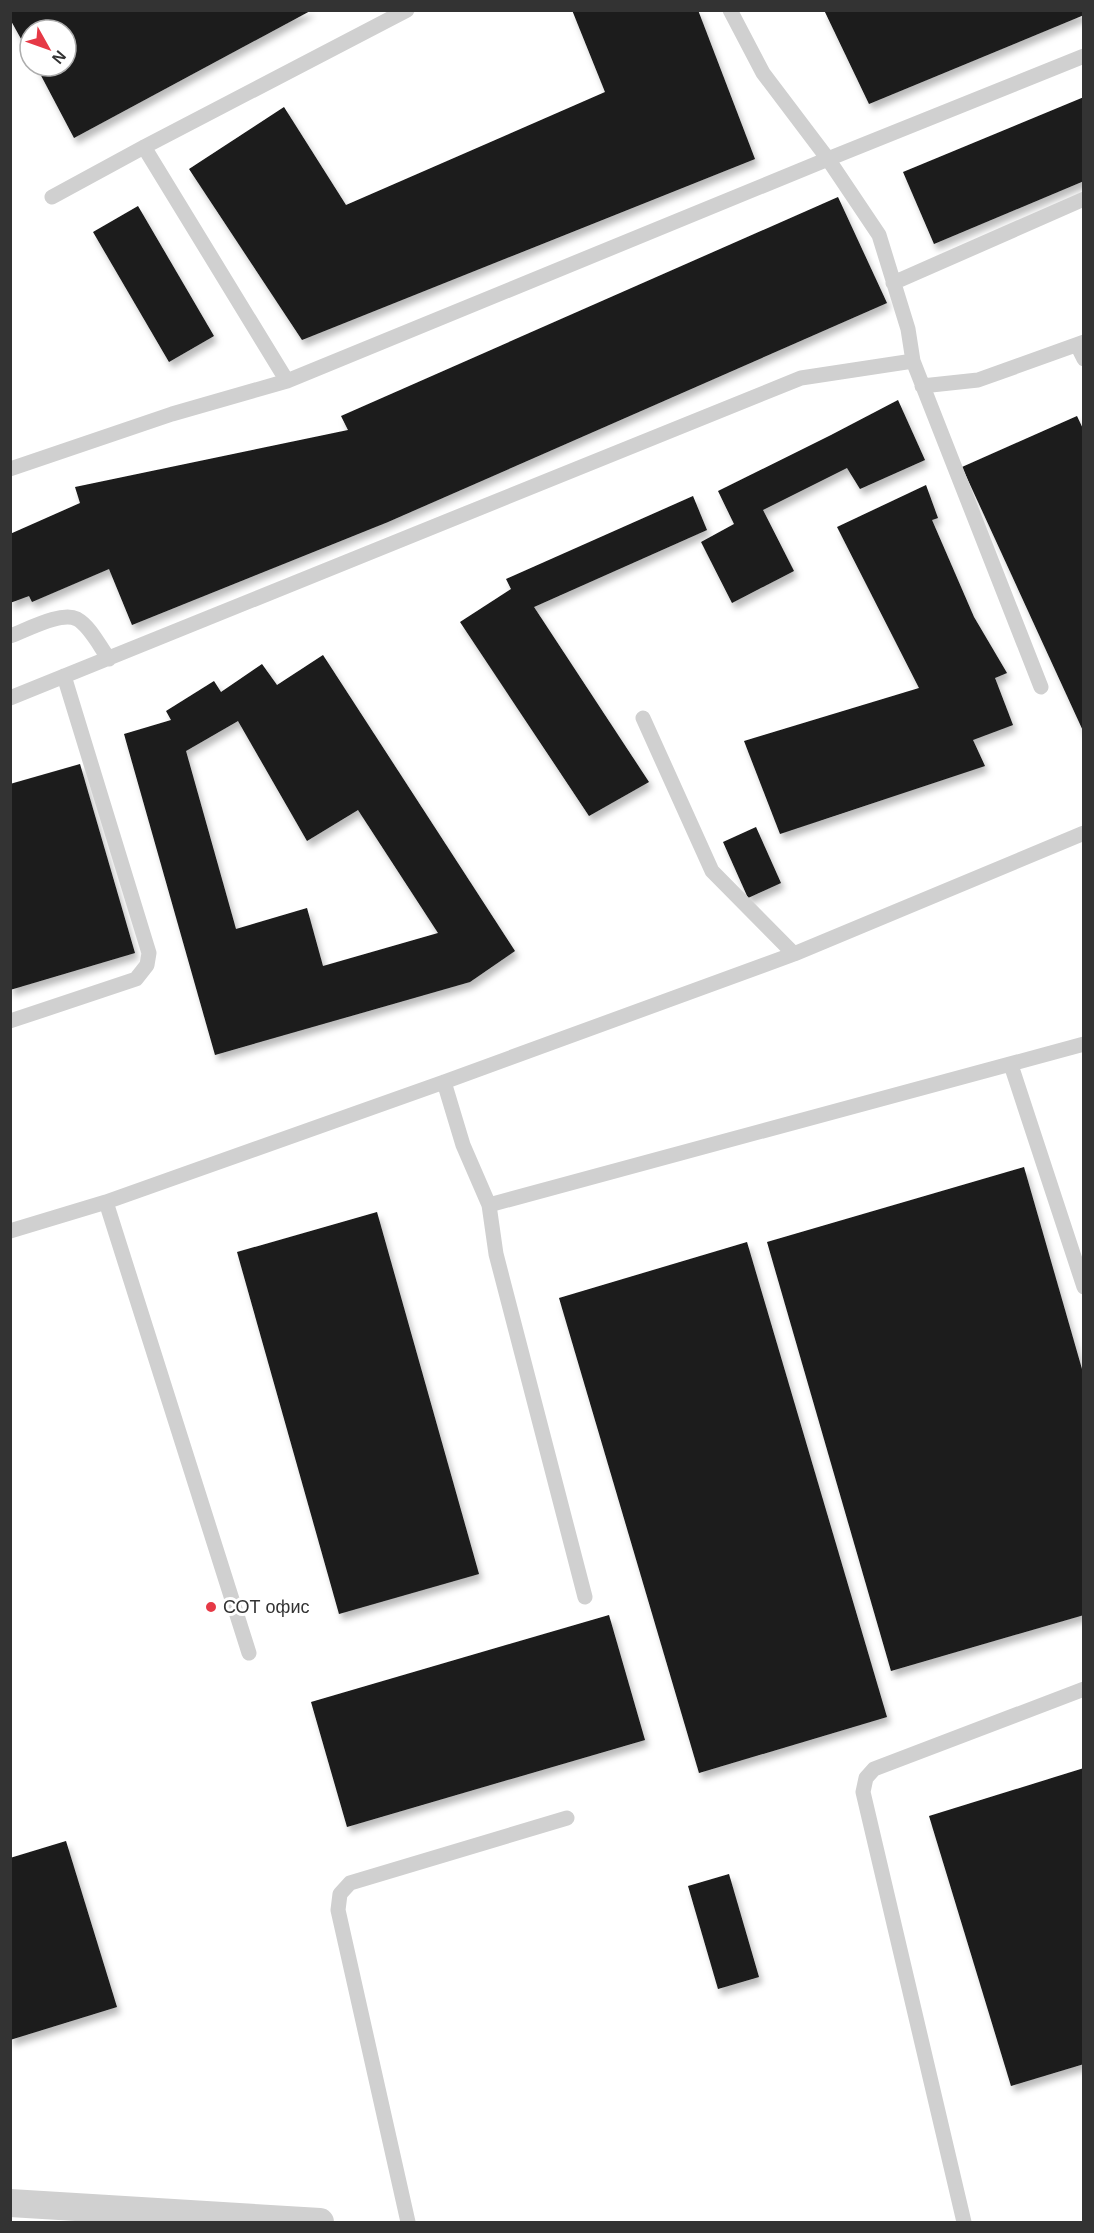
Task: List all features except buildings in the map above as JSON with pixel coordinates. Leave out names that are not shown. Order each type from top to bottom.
[{"type":"street","points":[[10,2203],[320,2223]]},
{"type":"lane","points":[[52,197],[407,10]]},
{"type":"lane","points":[[730,10],[763,73],[828,159],[879,235],[908,329],[913,361],[1041,687]]},
{"type":"lane","points":[[10,469],[172,414],[287,381],[1083,56]]},
{"type":"lane","points":[[144,147],[287,381]]},
{"type":"lane","points":[[893,283],[1083,199]]},
{"type":"lane","points":[[922,386],[978,380],[1080,343],[1083,359]]},
{"type":"lane","points":[[10,698],[801,378],[913,361]]},
{"type":"lane","points":[[10,636],[64,616],[77,619],[109,659]]},
{"type":"lane","points":[[10,1021],[136,979],[147,965],[149,953],[64,676]]},
{"type":"lane","points":[[643,718],[712,871],[794,954]]},
{"type":"lane","points":[[10,1231],[105,1202],[444,1082],[794,954],[1083,833]]},
{"type":"lane","points":[[489,1205],[1083,1044]]},
{"type":"lane","points":[[1011,1065],[1083,1287]]},
{"type":"lane","points":[[444,1082],[464,1145],[489,1205],[496,1254],[585,1597]]},
{"type":"lane","points":[[105,1202],[249,1653]]},
{"type":"lane","points":[[964,2223],[863,1792],[866,1778],[874,1769],[1083,1689]]},
{"type":"lane","points":[[408,2223],[338,1910],[340,1894],[350,1883],[567,1818]]},
{"type":"place","name":"СОТ офис","points":[[211,1607]]}]
